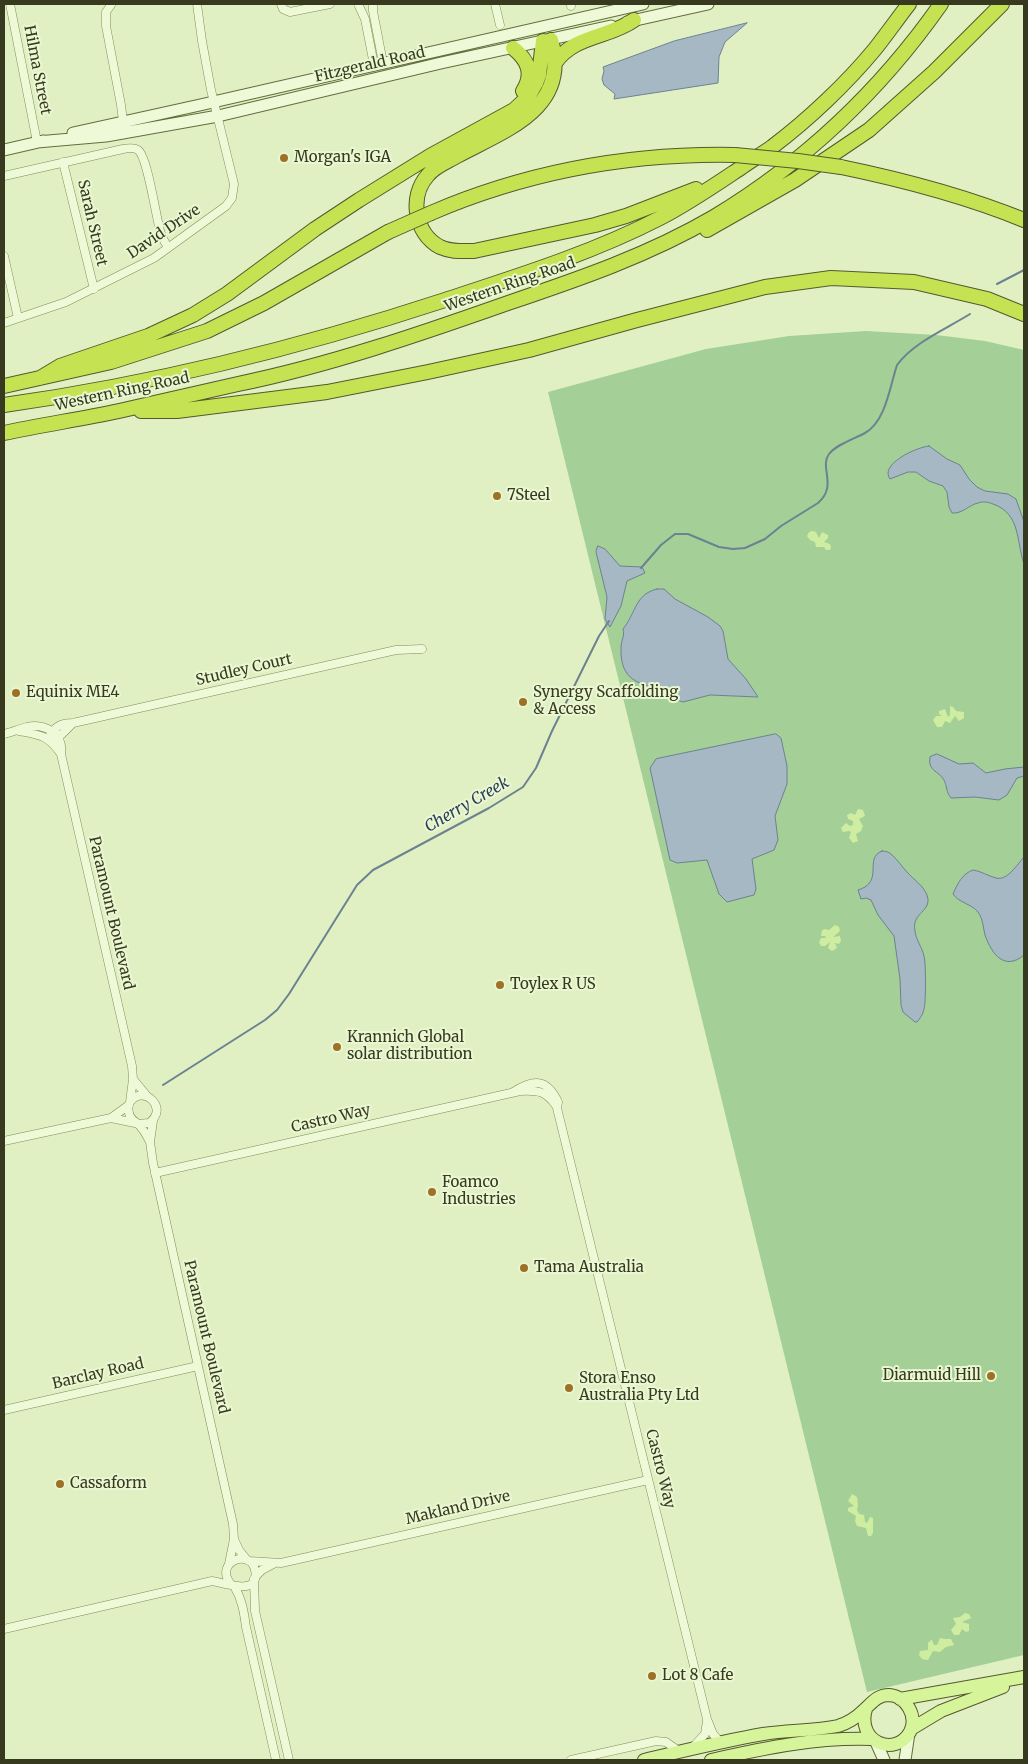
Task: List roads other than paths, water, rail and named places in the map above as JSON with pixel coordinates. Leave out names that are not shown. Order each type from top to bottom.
[{"type":"highway","name":"Western Ring Road","points":[[4,406],[124,384],[213,365],[297,344],[418,309],[557,261],[658,219],[701,195],[739,160],[786,136],[858,68],[878,46],[909,4]]},
{"type":"highway","name":"Western Ring Road","points":[[4,433],[118,411],[239,384],[333,360],[475,315],[632,259],[678,236],[734,204],[786,168],[816,143],[881,82],[926,26],[941,4]]},
{"type":"highway","points":[[632,259],[671,246],[718,225],[795,180],[869,130],[934,72],[1002,4]]},
{"type":"highway","points":[[555,63],[561,55],[580,43],[599,34],[625,27],[634,20]]},
{"type":"highway","points":[[546,36],[555,63],[554,75],[549,90],[537,109],[522,121],[431,171],[422,183],[416,203],[418,217],[426,234],[439,246],[450,250],[474,250],[564,233],[595,225],[626,216],[710,183],[739,160]]},
{"type":"highway","points":[[40,378],[60,366],[148,336],[193,315],[227,294],[339,212],[422,160],[514,110],[528,97],[540,75],[546,36]]},
{"type":"highway","points":[[481,127],[514,101],[528,83],[527,64],[513,48]]},
{"type":"highway","points":[[4,386],[127,358],[207,331],[264,303],[388,232],[454,203],[516,182],[592,165],[656,156],[696,154],[739,160],[798,161],[842,167],[895,178],[964,198],[1024,220]]},
{"type":"highway","points":[[118,411],[178,411],[345,388],[529,350],[765,286],[832,278],[914,282],[987,299],[1024,314]]},
{"type":"main road","points":[[874,1740],[867,1733],[863,1717],[872,1701],[884,1696],[890,1695],[900,1698],[1024,1678]]},
{"type":"main road","points":[[910,1731],[941,1711],[1024,1678]]},
{"type":"main road","points":[[711,1760],[795,1743],[831,1739],[874,1740],[890,1745],[904,1739],[910,1731],[913,1722],[910,1708],[900,1698]]},
{"type":"main road","points":[[644,1760],[773,1733],[837,1726],[850,1722],[866,1710]]},
{"type":"street","name":"Hilma Street","points":[[10,4],[37,142]]},
{"type":"street","name":"David Drive","points":[[4,323],[59,305],[154,258],[226,206],[232,198],[234,184],[211,90],[202,41],[198,4]]},
{"type":"street","points":[[281,4],[283,9],[288,7],[305,9],[330,4]]},
{"type":"street","points":[[356,4],[365,7],[373,4],[378,64]]},
{"type":"street","points":[[356,4],[365,19],[381,78]]},
{"type":"street","points":[[496,4],[500,25]]},
{"type":"street","name":"Fitzgerald Road","points":[[37,142],[106,136],[218,116],[513,48],[643,4]]},
{"type":"street","name":"Fitzgerald Road","points":[[4,150],[136,118],[378,64],[634,20],[676,6],[708,4]]},
{"type":"street","points":[[111,5],[106,12],[106,26],[123,121],[129,128],[142,130]]},
{"type":"street","points":[[121,105],[131,116],[136,118]]},
{"type":"street","points":[[4,176],[123,149],[137,149],[145,163],[161,233],[168,248]]},
{"type":"street","name":"Sarah Street","points":[[63,162],[94,289]]},
{"type":"street","points":[[4,256],[18,318]]},
{"type":"street","name":"Studley Court","points":[[53,735],[66,731],[73,723],[396,650],[422,649]]},
{"type":"street","points":[[4,734],[34,727],[53,735]]},
{"type":"street","name":"Paramount Boulevard","points":[[53,735],[61,754],[130,1057],[133,1079],[130,1103]]},
{"type":"street","points":[[4,1141],[111,1118],[146,1124],[156,1116],[157,1107],[155,1102],[147,1096],[133,1079]]},
{"type":"street","name":"Castro Way","points":[[155,1173],[513,1092],[538,1091],[548,1096],[557,1108],[707,1720],[713,1734],[721,1743]]},
{"type":"street","points":[[111,1118],[138,1096],[147,1096]]},
{"type":"street","points":[[130,1103],[129,1115],[137,1123]]},
{"type":"street","name":"Paramount Boulevard","points":[[153,1120],[150,1142],[155,1173],[232,1519],[234,1539],[228,1565]]},
{"type":"street","name":"Paramount Boulevard","points":[[137,1123],[150,1142]]},
{"type":"street","name":"Barclay Road","points":[[4,1410],[198,1366]]},
{"type":"street","name":"Makland Drive","points":[[248,1560],[275,1563],[648,1480]]},
{"type":"street","name":"Paramount Boulevard","points":[[234,1539],[239,1550],[248,1560]]},
{"type":"street","points":[[212,1581],[237,1558],[248,1560],[254,1568],[255,1610],[289,1760]]},
{"type":"street","name":"Makland Drive","points":[[254,1578],[275,1563]]},
{"type":"street","points":[[228,1565],[226,1576],[240,1597],[244,1610],[246,1627],[276,1760]]},
{"type":"street","points":[[4,1629],[212,1581],[243,1588],[251,1583],[254,1578]]},
{"type":"street","points":[[571,1760],[656,1741],[666,1742],[684,1751],[702,1739],[707,1727],[707,1720]]},
{"type":"street","points":[[905,1760],[910,1731]]},
{"type":"street","points":[[874,1740],[884,1760]]},
{"type":"water","points":[[747,23],[725,42],[719,57],[718,83],[614,99],[615,94],[604,85],[602,79],[603,67],[674,41]]},
{"type":"water","points":[[929,446],[947,459],[960,465],[977,487],[985,491],[1008,494],[1016,499],[1024,522],[1024,564],[1013,521],[1009,514],[1002,509],[991,503],[982,502],[952,513],[949,507],[947,492],[943,486],[929,481],[916,472],[908,472],[890,479],[888,473],[894,462],[916,449]]},
{"type":"water","points":[[598,546],[605,549],[620,566],[642,567],[645,573],[627,581],[621,606],[610,627],[605,619],[607,597],[596,552]]},
{"type":"water","points":[[657,589],[664,589],[675,599],[708,617],[720,626],[723,631],[728,659],[746,679],[758,697],[710,695],[683,702],[674,699],[671,692],[667,689],[640,683],[628,674],[622,659],[623,629],[644,595]]},
{"type":"water","points":[[776,734],[781,738],[787,766],[787,784],[775,816],[778,840],[774,850],[752,859],[756,889],[754,895],[727,902],[719,894],[707,860],[677,863],[670,860],[650,768],[656,759]]},
{"type":"water","points":[[937,754],[959,764],[973,763],[986,773],[1024,767],[1024,776],[1017,778],[1007,795],[999,800],[975,797],[951,798],[944,780],[930,765],[930,757]]},
{"type":"water","points":[[882,851],[889,852],[921,885],[927,895],[927,905],[916,920],[915,925],[916,934],[924,956],[925,974],[924,1011],[917,1022],[903,1012],[901,1005],[900,979],[894,936],[878,915],[871,900],[861,899],[858,890],[870,882],[874,859]]},
{"type":"water","points":[[1024,857],[1024,955],[1017,960],[1005,961],[991,949],[978,912],[953,894],[961,879],[969,872],[973,870],[996,878],[1004,877]]},
{"type":"waterway","name":"Cherry Creek","points":[[997,284],[1024,270]]},
{"type":"waterway","name":"Cherry Creek","points":[[641,568],[661,545],[675,534],[688,534],[719,547],[745,548],[765,539],[781,526],[818,503],[824,497],[827,490],[826,459],[832,450],[865,433],[878,420],[883,412],[897,365],[912,349],[970,314]]},
{"type":"waterway","name":"Cherry Creek","points":[[163,1085],[265,1020],[277,1010],[357,885],[373,870],[489,808],[523,787],[536,768],[599,636],[609,621]]},
{"type":"place","name":"Morgan's IGA","points":[[284,158]]},
{"type":"place","name":"7Steel","points":[[497,496]]},
{"type":"place","name":"Equinix ME4","points":[[16,693]]},
{"type":"place","name":"Synergy Scaffolding & Access","points":[[523,702]]},
{"type":"place","name":"Toylex R US","points":[[500,985]]},
{"type":"place","name":"Krannich Global solar distribution","points":[[337,1047]]},
{"type":"place","name":"Foamco Industries","points":[[432,1192]]},
{"type":"place","name":"Tama Australia","points":[[524,1268]]},
{"type":"place","name":"Diarmuid Hill","points":[[991,1376]]},
{"type":"place","name":"Stora Enso Australia Pty Ltd","points":[[569,1388]]},
{"type":"place","name":"Cassaform","points":[[60,1484]]},
{"type":"place","name":"Lot 8 Cafe","points":[[652,1676]]}]
